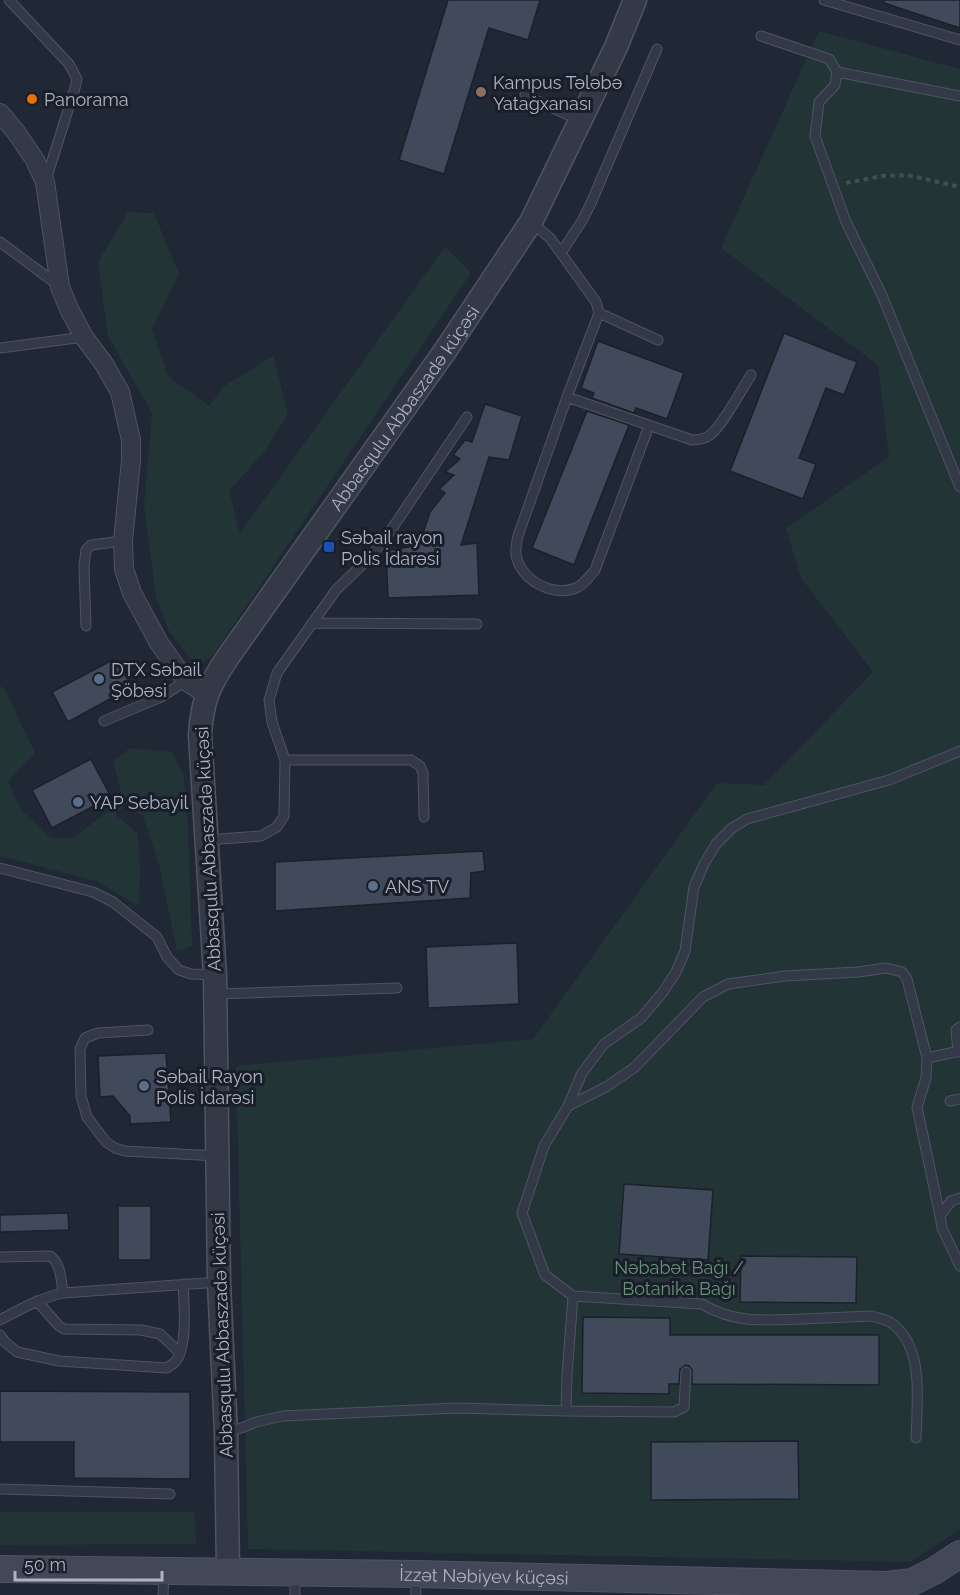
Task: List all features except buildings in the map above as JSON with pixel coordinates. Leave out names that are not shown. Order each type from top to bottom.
[{"type":"main road","name":"İzzət Nəbiyev küçəsi","points":[[0,1569],[164,1583],[228,1571],[295,1583],[888,1585],[911,1588],[960,1554]]},
{"type":"street","name":"Abbasqulu Abbaszadə küçəsi","points":[[228,1571],[226,1434],[219,1282],[215,985],[200,735],[201,714],[206,694],[228,657],[445,351],[531,222],[616,48],[635,0]]},
{"type":"street","points":[[0,113],[35,160],[45,182],[60,287],[84,337],[104,364],[120,392],[129,432],[131,460],[123,542],[124,569],[132,593],[159,643],[186,681],[206,694]]},
{"type":"lane","points":[[9,0],[69,64],[77,79],[45,182]]},
{"type":"lane","points":[[824,0],[960,40]]},
{"type":"lane","points":[[761,36],[829,59],[837,72],[835,85],[819,102],[815,136],[846,222],[881,293],[960,487]]},
{"type":"lane","points":[[561,253],[582,222],[591,203],[657,49]]},
{"type":"lane","points":[[837,72],[960,96]]},
{"type":"lane","points":[[525,95],[581,121]]},
{"type":"lane","points":[[531,222],[550,238],[596,302],[599,313],[518,536],[516,554],[530,579],[557,591],[578,587],[588,579],[595,570],[649,426]]},
{"type":"lane","points":[[0,242],[60,287]]},
{"type":"lane","points":[[599,313],[658,340]]},
{"type":"lane","points":[[0,348],[84,337]]},
{"type":"lane","points":[[567,397],[692,440],[702,440],[712,434],[720,424],[751,375]]},
{"type":"lane","points":[[207,840],[261,836],[277,826],[284,816],[285,760],[272,722],[269,700],[277,673],[336,590],[385,539],[467,417]]},
{"type":"lane","points":[[86,626],[84,566],[86,550],[91,545],[123,542]]},
{"type":"lane","points":[[312,623],[477,624]]},
{"type":"lane","points":[[104,721],[161,696],[186,681]]},
{"type":"lane","points":[[916,1438],[917,1374],[909,1341],[890,1322],[872,1316],[755,1321],[730,1317],[702,1304],[573,1296],[545,1275],[522,1213],[544,1146],[568,1106],[582,1073],[604,1044],[640,1018],[663,992],[676,972],[685,951],[694,887],[716,844],[732,828],[747,819],[889,780],[960,751]]},
{"type":"lane","points":[[285,760],[411,760],[420,766],[423,773],[424,817]]},
{"type":"lane","points":[[0,868],[93,892],[113,902],[157,937],[167,957],[179,970],[215,985],[397,988]]},
{"type":"lane","points":[[568,1106],[606,1087],[635,1067],[703,997],[728,984],[886,968],[902,972],[907,979],[927,1058],[926,1078],[917,1107],[942,1228],[960,1266]]},
{"type":"lane","points":[[927,1058],[959,1052],[956,1030],[960,1027]]},
{"type":"lane","points":[[148,1030],[98,1033],[85,1038],[80,1049],[81,1096],[87,1117],[106,1142],[125,1151],[217,1156]]},
{"type":"lane","points":[[940,1216],[951,1201],[960,1198]]},
{"type":"lane","points":[[0,1257],[50,1256],[58,1264],[63,1293]]},
{"type":"lane","points":[[0,1320],[48,1296],[63,1293],[219,1282]]},
{"type":"lane","points":[[0,1335],[17,1352],[59,1361],[166,1368],[176,1362],[184,1334],[183,1284]]},
{"type":"lane","points":[[566,1411],[573,1296]]},
{"type":"lane","points":[[37,1301],[64,1329],[141,1330],[160,1334],[180,1353]]},
{"type":"lane","points":[[226,1434],[256,1422],[282,1416],[458,1408],[674,1412],[684,1407],[686,1372]]},
{"type":"lane","points":[[0,1489],[170,1494]]},
{"type":"path","points":[[833,186],[882,176],[907,175],[960,187]]},
{"type":"green space","name":"Nəbabət Bağı / Botanika Bağı","points":[[819,31],[960,69],[960,1529],[910,1562],[248,1549],[236,1066],[533,1039],[717,783],[764,785],[873,672],[801,578],[786,528],[889,457],[878,365],[721,248]]},
{"type":"green space","points":[[128,212],[154,213],[179,274],[152,329],[168,376],[209,406],[224,386],[273,356],[288,414],[264,452],[229,491],[240,533],[445,247],[471,273],[223,641],[212,656],[202,663],[193,661],[169,631],[156,597],[144,506],[152,413],[108,336],[98,262]]},
{"type":"green space","points":[[0,686],[4,688],[35,753],[8,781],[21,810],[51,838],[73,838],[123,800],[113,761],[130,748],[172,752],[183,774],[187,804],[192,946],[177,951],[159,865],[143,816],[126,804],[115,814],[138,834],[139,906],[96,881],[0,856]]},
{"type":"green space","points":[[0,1512],[194,1512],[196,1544],[0,1545]]},
{"type":"place","name":"Kampus Tələbə Yatağxanası","points":[[481,92]]},
{"type":"place","name":"Panorama","points":[[32,99]]},
{"type":"place","name":"Səbail rayon Polis İdarəsi","points":[[329,547]]},
{"type":"place","name":"DTX Səbail Şöbəsi","points":[[99,679]]},
{"type":"place","name":"YAP Sebayil","points":[[78,802]]},
{"type":"place","name":"ANS TV","points":[[373,886]]},
{"type":"place","name":"Səbail Rayon Polis İdarəsi","points":[[144,1086]]}]
